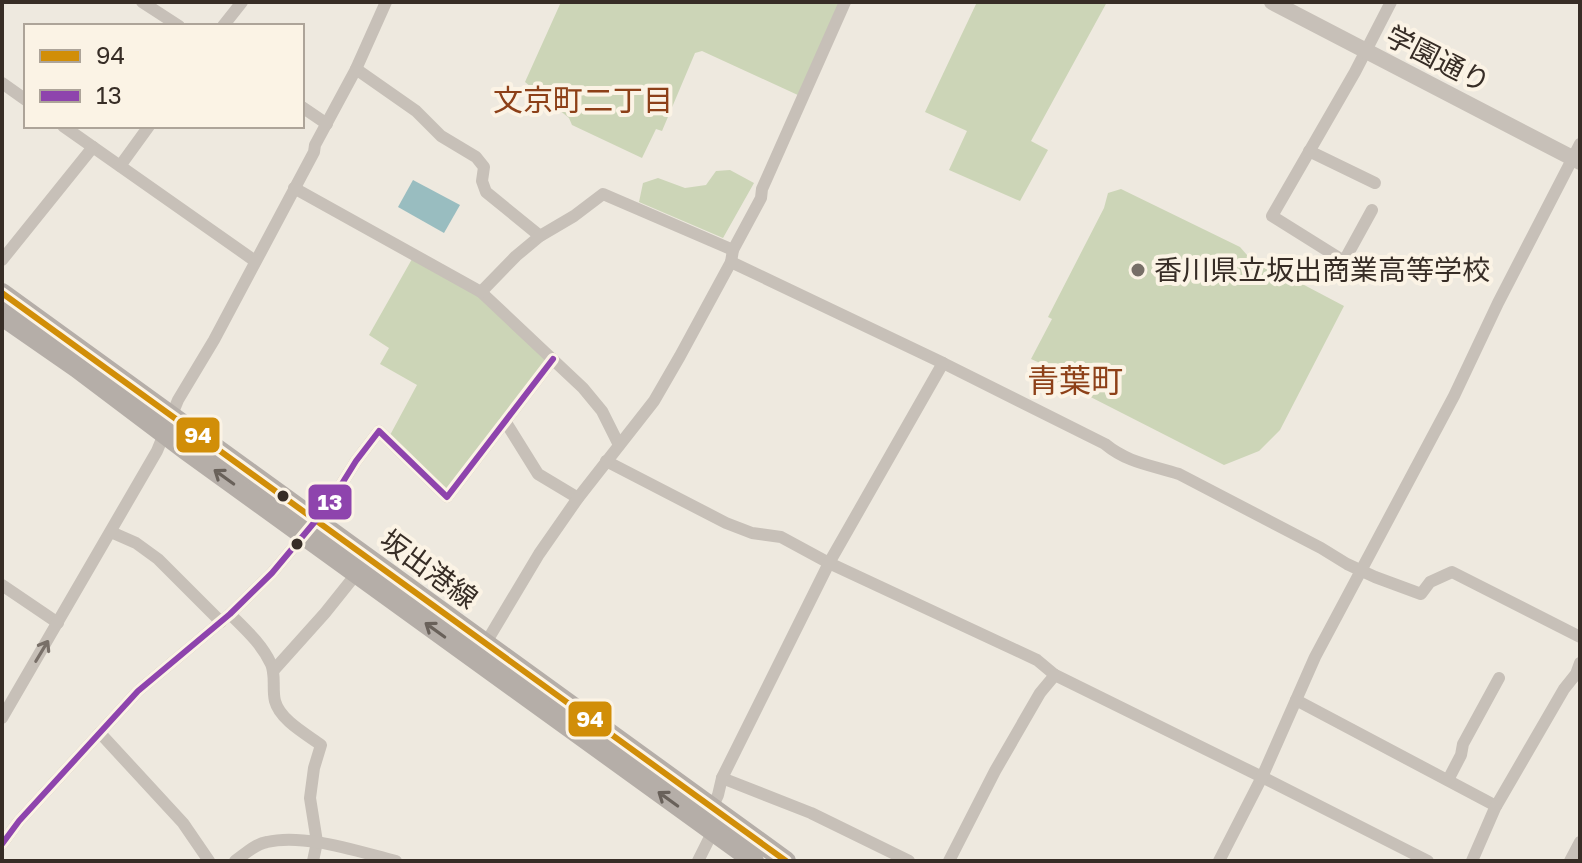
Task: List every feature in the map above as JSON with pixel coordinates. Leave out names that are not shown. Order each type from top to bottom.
[{"type":"main road","name":"坂出港線","points":[[2,293],[165,432]]},
{"type":"main road","name":"坂出港線","points":[[2,316],[165,432],[310,528],[481,652],[754,861]]},
{"type":"main road","name":"坂出港線","points":[[310,528],[357,573],[481,652],[786,861]]},
{"type":"street","points":[[142,2],[176,24]]},
{"type":"street","points":[[225,24],[242,2]]},
{"type":"street","points":[[4,711],[111,532],[165,432],[178,400],[214,340],[356,69],[386,2]]},
{"type":"street","points":[[481,652],[539,554],[578,498],[654,401],[761,198],[762,189],[845,2]]},
{"type":"street","name":"学園通り","points":[[1272,2],[1577,154]]},
{"type":"street","points":[[1372,210],[1344,261],[1272,216],[1391,2]]},
{"type":"street","points":[[356,69],[416,111],[441,136],[476,157],[484,167],[482,181],[486,192],[540,236]]},
{"type":"street","points":[[2,83],[24,99]]},
{"type":"street","points":[[304,108],[327,124]]},
{"type":"street","points":[[66,128],[255,261]]},
{"type":"street","points":[[120,166],[148,128]]},
{"type":"street","points":[[2,260],[93,147]]},
{"type":"street","points":[[1309,151],[1375,183]]},
{"type":"street","points":[[1219,861],[1262,777],[1315,657],[1454,396],[1492,314],[1577,154]]},
{"type":"street","points":[[294,188],[481,292],[583,388],[602,411],[619,445]]},
{"type":"street","points":[[481,292],[540,236],[603,194],[1105,444],[1133,462],[1179,474],[1361,571],[1421,594],[1430,582],[1452,572],[1580,637]]},
{"type":"street","points":[[2,844],[19,821],[138,691],[226,618],[272,573],[328,506],[379,431],[447,497],[553,359]]},
{"type":"street","points":[[698,861],[713,831],[712,808],[722,778],[829,563],[943,363]]},
{"type":"street","points":[[505,421],[538,474],[578,498]]},
{"type":"street","points":[[606,461],[726,523],[752,533],[781,537],[829,563],[1037,660],[1055,675],[1428,861]]},
{"type":"street","points":[[111,532],[136,543],[158,559],[256,640],[273,671],[276,705],[299,730],[321,745],[310,798],[317,842],[313,861]]},
{"type":"street","points":[[273,671],[357,573]]},
{"type":"street","points":[[2,585],[58,623]]},
{"type":"street","points":[[1472,861],[1496,806],[1580,663]]},
{"type":"street","points":[[949,861],[1010,745],[1040,693],[1055,675]]},
{"type":"street","points":[[1448,780],[1463,744],[1499,678]]},
{"type":"street","points":[[1296,700],[1496,806]]},
{"type":"street","points":[[100,733],[183,823],[209,861]]},
{"type":"street","points":[[722,778],[811,813],[909,861]]},
{"type":"street","points":[[235,861],[264,842],[280,840],[317,842],[396,861]]},
{"type":"street","points":[[1570,861],[1580,842]]},
{"type":"green space","points":[[561,2],[841,2],[800,96],[702,51],[695,53],[662,131],[656,129],[642,158],[572,125],[569,118],[525,82]]},
{"type":"green space","points":[[977,2],[1107,2],[1031,141],[1048,150],[1020,201],[949,170],[967,131],[925,112]]},
{"type":"green space","points":[[730,170],[754,183],[723,238],[639,202],[643,183],[658,178],[685,188],[706,185],[716,171]]},
{"type":"green space","points":[[1121,189],[1240,247],[1247,255],[1344,306],[1280,430],[1259,451],[1224,465],[1067,385],[1061,387],[1037,374],[1042,364],[1031,359],[1052,319],[1048,317],[1104,208],[1108,193]]},
{"type":"green space","points":[[412,259],[480,296],[545,358],[545,363],[444,490],[389,437],[417,385],[380,364],[389,348],[369,335]]},
{"type":"water","points":[[413,180],[460,205],[444,233],[398,207]]},
{"type":"transit line","name":"94","points":[[2,293],[786,861]]},
{"type":"transit line","name":"13","points":[[2,844],[19,821],[138,691],[230,614],[272,573],[328,506],[379,431],[447,497],[553,359]]},
{"type":"place","name":"香川県立坂出商業高等学校","points":[[1138,270]]},
{"type":"district","name":"文京町二丁目","points":[[583,101]]},
{"type":"district","name":"青葉町","points":[[1075,381]]}]
